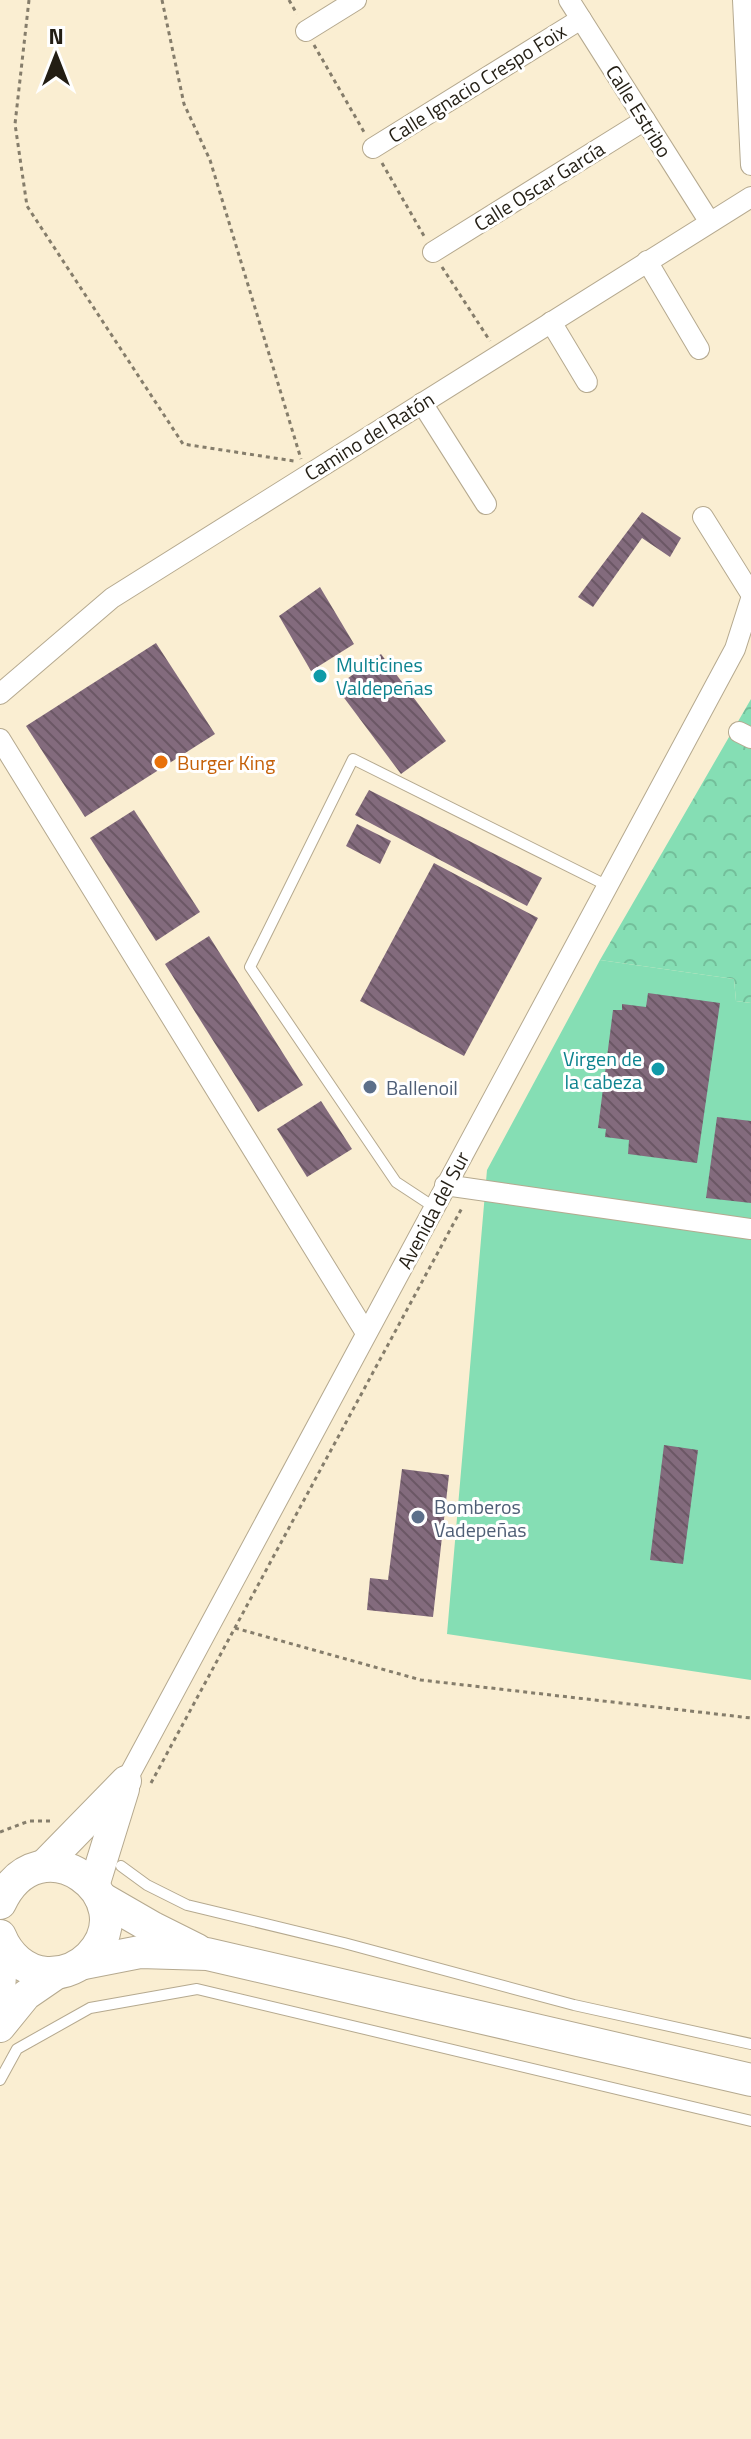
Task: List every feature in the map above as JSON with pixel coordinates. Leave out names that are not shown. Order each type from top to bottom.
[{"type":"main road","name":"Avenida del Sur","points":[[21,1874],[136,1785]]},
{"type":"main road","name":"Avenida del Sur","points":[[97,1892],[136,1785]]},
{"type":"main road","points":[[0,1903],[8,1887],[21,1874],[57,1866],[71,1869],[97,1892],[153,1928],[207,1954]]},
{"type":"main road","points":[[0,2027],[26,1995],[96,1950],[104,1934],[105,1915],[97,1892]]},
{"type":"main road","points":[[1,1940],[12,1957],[25,1967],[41,1972],[140,1952],[207,1954],[751,2080]]},
{"type":"main road","points":[[0,1991],[1,1940]]},
{"type":"street","points":[[306,31],[356,0]]},
{"type":"street","name":"Calle Estribo","points":[[569,0],[709,221]]},
{"type":"street","points":[[743,0],[751,165]]},
{"type":"street","name":"Calle Ignacio Crespo Foix","points":[[373,148],[581,19]]},
{"type":"street","name":"Calle Oscar García","points":[[433,252],[645,120]]},
{"type":"street","name":"Camino del Ratón","points":[[0,694],[112,598],[751,197]]},
{"type":"street","points":[[647,261],[699,349]]},
{"type":"street","points":[[551,322],[587,382]]},
{"type":"street","points":[[422,403],[486,504]]},
{"type":"street","points":[[703,517],[751,596]]},
{"type":"street","name":"Avenida del Sur","points":[[136,1785],[366,1333],[745,632],[751,596]]},
{"type":"street","points":[[0,739],[366,1333]]},
{"type":"street","points":[[445,1185],[751,1229]]},
{"type":"lane","points":[[434,1207],[396,1182],[250,967],[353,759],[608,887]]},
{"type":"lane","points":[[121,1866],[147,1885],[187,1905],[344,1943],[574,2005],[751,2044]]},
{"type":"lane","points":[[0,2080],[17,2049],[90,2008],[197,1989],[751,2121]]},
{"type":"path","points":[[29,0],[15,124],[27,206],[183,444],[302,462],[210,160],[184,104],[162,0]]},
{"type":"path","points":[[289,0],[433,252],[499,355]]},
{"type":"path","points":[[136,1785],[235,1628],[465,1202]]},
{"type":"path","points":[[235,1628],[421,1680],[751,1718]]},
{"type":"path","points":[[0,1832],[29,1821],[86,1822]]},
{"type":"green space","points":[[751,699],[751,1003],[736,1001],[734,979],[600,960]]},
{"type":"green space","points":[[600,960],[734,979],[736,1001],[751,1003],[751,1680],[447,1634],[487,1170]]},
{"type":"building","points":[[642,512],[681,538],[670,557],[642,538],[593,607],[578,597]]},
{"type":"building","points":[[320,587],[354,644],[311,671],[279,616]]},
{"type":"building","points":[[156,643],[215,734],[85,817],[26,726]]},
{"type":"building","points":[[381,654],[446,741],[401,774],[336,687]]},
{"type":"building","points":[[369,790],[542,878],[527,906],[355,815]]},
{"type":"building","points":[[134,810],[200,912],[156,941],[90,838]]},
{"type":"building","points":[[357,824],[391,841],[380,864],[346,846]]},
{"type":"building","points":[[434,863],[538,918],[464,1056],[360,1001]]},
{"type":"building","points":[[209,936],[303,1085],[258,1112],[165,964]]},
{"type":"building","name":"Virgen de la cabeza","points":[[648,993],[720,1003],[697,1163],[628,1154],[629,1140],[605,1137],[606,1129],[598,1128],[613,1010],[622,1010],[622,1004],[646,1007]]},
{"type":"building","points":[[321,1101],[352,1149],[307,1177],[277,1129]]},
{"type":"building","points":[[717,1117],[751,1121],[751,1203],[706,1198]]},
{"type":"building","points":[[664,1445],[698,1450],[683,1564],[650,1560]]},
{"type":"building","points":[[402,1469],[449,1475],[433,1617],[367,1610],[370,1578],[388,1580]]},
{"type":"place","name":"Multicines Valdepeñas","points":[[320,676]]},
{"type":"place","name":"Burger King","points":[[161,762]]},
{"type":"place","name":"Virgen de la cabeza","points":[[658,1069]]},
{"type":"place","name":"Ballenoil","points":[[370,1087]]},
{"type":"place","name":"Bomberos Vadepeñas","points":[[418,1517]]}]
